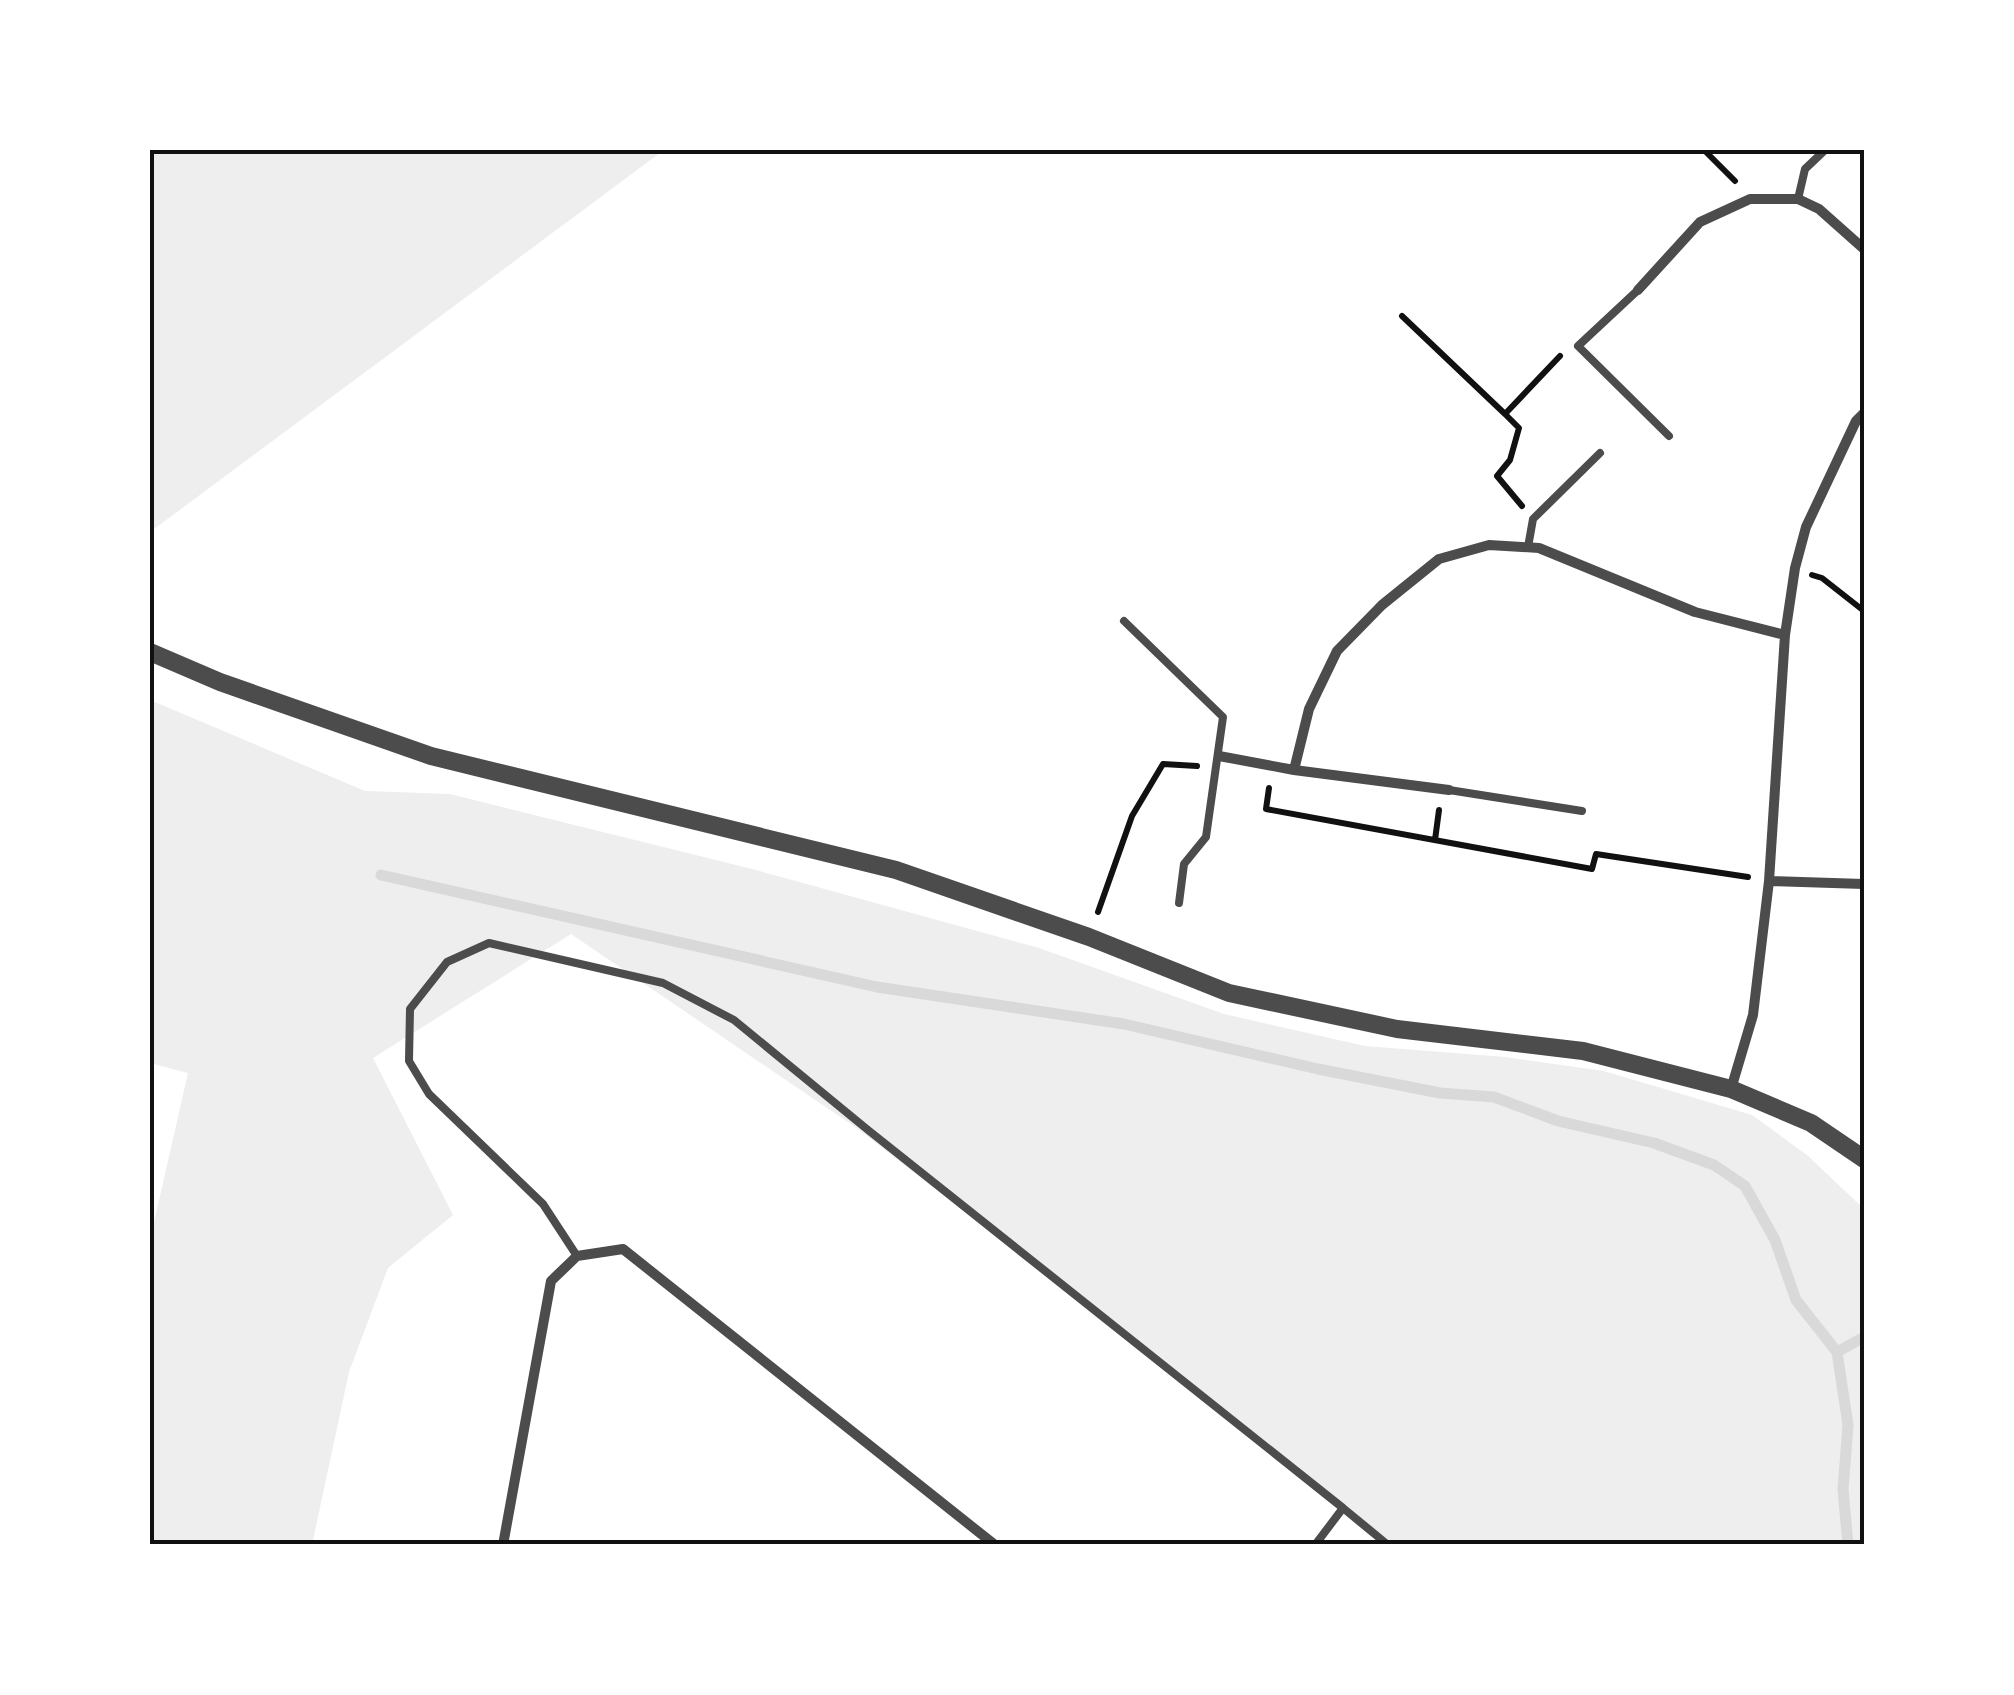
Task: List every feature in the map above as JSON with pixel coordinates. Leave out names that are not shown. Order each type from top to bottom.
[{"type":"street","points":[[1638,290],[1700,222],[1746,201],[1798,199],[1820,210],[1864,249]]},
{"type":"street","points":[[1731,1089],[1753,1016],[1769,880],[1785,634],[1795,568],[1806,527],[1856,421],[1864,414]]},
{"type":"street","points":[[1294,770],[1310,709],[1337,651],[1382,605],[1439,560],[1490,545],[1539,548],[1695,612],[1785,634]]},
{"type":"street","points":[[150,652],[220,682],[430,756],[896,870],[1088,937],[1229,993],[1396,1029],[1583,1051],[1731,1089],[1812,1123],[1864,1159]]},
{"type":"street","points":[[1219,756],[1449,790]]},
{"type":"street","points":[[1769,880],[1864,884]]},
{"type":"street","points":[[502,1545],[551,1281],[577,1256],[623,1249],[996,1545]]},
{"type":"lane","points":[[1798,199],[1805,169],[1824,150]]},
{"type":"lane","points":[[1638,290],[1578,346],[1669,436]]},
{"type":"lane","points":[[1528,547],[1533,519],[1600,452]]},
{"type":"lane","points":[[1124,621],[1223,717],[1206,837],[1184,864],[1179,902]]},
{"type":"lane","points":[[1449,790],[1582,811]]},
{"type":"lane","points":[[577,1256],[543,1204],[429,1094],[409,1061],[410,1009],[447,962],[489,942],[663,983],[734,1020],[1388,1545]]},
{"type":"lane","points":[[1314,1545],[1344,1508]]},
{"type":"path","points":[[1704,150],[1739,184],[1746,201]]},
{"type":"path","points":[[1402,316],[1519,428],[1510,460],[1497,476],[1533,519]]},
{"type":"path","points":[[1505,414],[1567,348],[1578,346]]},
{"type":"path","points":[[1795,568],[1822,578],[1864,611]]},
{"type":"path","points":[[1088,937],[1132,816],[1163,764],[1216,771]]},
{"type":"path","points":[[1272,766],[1266,809],[1592,869],[1596,854],[1769,880]]},
{"type":"shaded area","points":[[150,150],[664,150],[150,532]]},
{"type":"shaded area","points":[[150,700],[365,791],[450,794],[752,869],[1039,948],[1224,1014],[1365,1046],[1505,1057],[1604,1071],[1752,1115],[1807,1155],[1864,1209],[1864,1545],[1394,1545],[858,1129],[571,934],[373,1058],[453,1215],[388,1268],[349,1372],[312,1545],[150,1545],[150,1240],[188,1073],[150,1063]]},
{"type":"waterway","points":[[381,875],[877,987],[1124,1024],[1318,1069],[1440,1093],[1494,1097],[1558,1121],[1654,1143],[1714,1165],[1745,1186],[1775,1240],[1796,1300],[1837,1352],[1864,1337]]},
{"type":"waterway","points":[[1837,1352],[1848,1425],[1843,1489],[1848,1545]]}]
